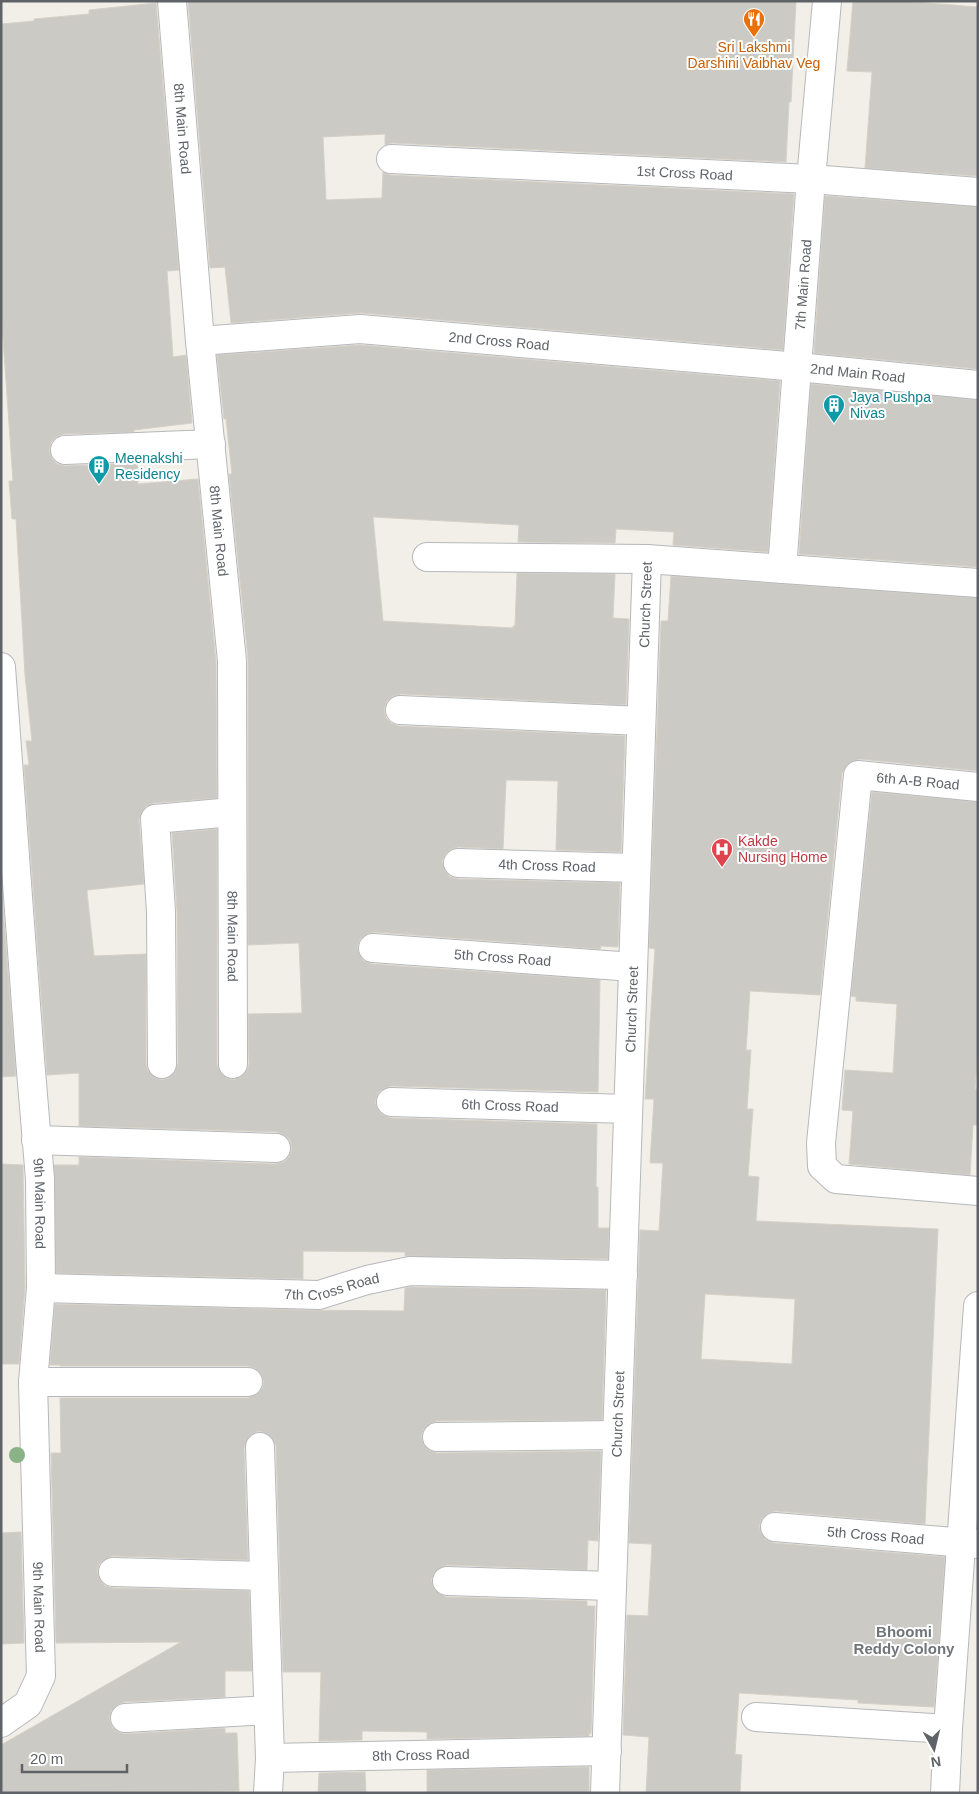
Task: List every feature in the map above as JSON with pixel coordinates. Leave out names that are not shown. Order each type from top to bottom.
[{"type":"street","name":"8th Main Road","points":[[172,1],[200,341],[232,662],[233,1064]]},
{"type":"street","name":"7th Main Road","points":[[782,569],[811,179],[827,1]]},
{"type":"street","name":"1st Cross Road","points":[[392,159],[811,179],[978,192]]},
{"type":"street","name":"2nd Cross Road","points":[[200,341],[360,329],[798,367]]},
{"type":"street","name":"2nd Main Road","points":[[798,367],[978,385]]},
{"type":"street","points":[[65,450],[211,444]]},
{"type":"street","points":[[427,557],[647,559]]},
{"type":"street","name":"Church Street","points":[[605,1793],[647,559],[978,584]]},
{"type":"street","name":"9th Main Road","points":[[1,667],[40,1179],[41,1288],[33,1382],[41,1676],[28,1704],[1,1723]]},
{"type":"street","points":[[400,710],[641,721]]},
{"type":"street","name":"6th A-B Road","points":[[978,787],[858,775],[821,1143],[822,1166],[836,1179],[978,1191]]},
{"type":"street","points":[[162,1064],[161,912],[155,819],[232,812]]},
{"type":"street","name":"4th Cross Road","points":[[458,863],[636,868]]},
{"type":"street","name":"5th Cross Road","points":[[373,948],[633,967]]},
{"type":"street","name":"6th Cross Road","points":[[392,1102],[628,1109]]},
{"type":"street","points":[[36,1140],[276,1148]]},
{"type":"street","name":"7th Cross Road","points":[[41,1288],[319,1295],[367,1280],[410,1271],[623,1275]]},
{"type":"street","points":[[945,1793],[948,1729],[969,1543],[978,1306]]},
{"type":"street","points":[[33,1382],[248,1382]]},
{"type":"street","points":[[437,1436],[617,1435]]},
{"type":"street","points":[[260,1447],[270,1758],[268,1793]]},
{"type":"street","name":"5th Cross Road","points":[[775,1527],[969,1543]]},
{"type":"street","points":[[113,1572],[264,1576]]},
{"type":"street","points":[[447,1581],[612,1586]]},
{"type":"street","points":[[124,1718],[268,1710]]},
{"type":"street","points":[[756,1717],[948,1729]]},
{"type":"street","name":"8th Cross Road","points":[[270,1758],[606,1751]]},
{"type":"building","points":[[188,1],[796,1],[786,162],[392,143],[385,145],[385,134],[323,137],[326,200],[382,198],[383,172],[390,175],[794,194],[783,350],[361,313],[231,323],[225,267],[210,268]]},
{"type":"building","points":[[853,1],[902,1],[978,7],[978,176],[865,168],[872,72],[847,71]]},
{"type":"building","points":[[156,3],[179,270],[167,271],[173,357],[186,355],[192,423],[134,430],[134,432],[64,434],[56,437],[51,442],[49,450],[52,459],[57,464],[65,466],[137,463],[138,484],[198,479],[216,662],[217,798],[154,803],[146,806],[139,820],[144,884],[87,890],[94,956],[146,954],[146,1064],[148,1071],[154,1077],[162,1080],[169,1078],[175,1072],[178,1064],[177,912],[172,833],[217,829],[217,1064],[220,1072],[226,1078],[234,1080],[241,1077],[247,1071],[249,1064],[248,1014],[302,1013],[299,943],[248,945],[248,659],[229,474],[232,474],[217,355],[360,345],[780,381],[768,552],[673,545],[674,532],[616,529],[615,543],[518,542],[519,525],[373,517],[383,621],[513,628],[515,626],[517,573],[615,574],[613,618],[629,619],[626,705],[401,694],[393,696],[387,701],[384,710],[386,718],[391,723],[399,726],[625,736],[621,852],[556,850],[558,781],[506,780],[503,849],[458,847],[451,849],[445,854],[442,862],[445,871],[450,877],[458,879],[620,883],[618,947],[601,946],[600,949],[374,932],[360,939],[357,947],[364,961],[372,964],[600,980],[598,1092],[391,1086],[378,1093],[375,1102],[382,1115],[391,1118],[597,1124],[596,1187],[598,1187],[598,1228],[609,1228],[608,1259],[405,1256],[405,1252],[303,1251],[303,1279],[56,1273],[54,1165],[79,1165],[79,1157],[275,1164],[284,1162],[289,1157],[292,1149],[290,1140],[277,1132],[79,1126],[79,1073],[47,1075],[24,765],[29,765],[26,741],[32,741],[25,675],[16,519],[12,519],[9,481],[13,481],[1,310],[1,24],[89,14],[89,10]]},
{"type":"building","points":[[825,196],[978,207],[978,369],[814,353]]},
{"type":"building","points":[[811,384],[978,400],[978,567],[799,554]]},
{"type":"building","points":[[671,576],[978,598],[978,771],[860,759],[852,761],[846,766],[842,773],[820,995],[750,991],[746,1050],[751,1050],[747,1109],[753,1109],[748,1176],[759,1177],[756,1221],[938,1229],[925,1524],[776,1511],[762,1518],[759,1526],[766,1540],[774,1543],[945,1557],[934,1707],[858,1703],[858,1700],[739,1693],[735,1754],[742,1755],[740,1793],[646,1793],[649,1737],[623,1735],[627,1615],[648,1616],[652,1544],[629,1543],[640,1230],[659,1231],[663,1163],[650,1163],[654,1099],[645,1099],[655,949],[649,948],[661,621],[668,621]],"holes":[[[705,1294],[795,1299],[792,1364],[701,1359]]]},
{"type":"building","points":[[872,792],[978,802],[978,1050],[975,1089],[978,1089],[978,1125],[973,1125],[970,1175],[849,1164],[853,1111],[842,1110],[845,1070],[893,1073],[897,1004],[856,1001],[856,997],[851,996]]},
{"type":"building","points":[[1,882],[16,1076],[1,1077]]},
{"type":"building","points":[[1,1164],[23,1165],[25,1287],[19,1364],[1,1364]]},
{"type":"building","points":[[405,1288],[606,1290],[602,1420],[437,1421],[429,1424],[423,1430],[421,1437],[424,1445],[430,1451],[437,1453],[601,1451],[598,1541],[588,1540],[587,1570],[447,1565],[439,1568],[431,1580],[434,1589],[446,1597],[587,1601],[587,1606],[595,1606],[591,1734],[589,1733],[589,1736],[427,1739],[427,1732],[362,1731],[362,1740],[319,1741],[321,1672],[283,1672],[276,1446],[268,1434],[259,1431],[247,1439],[244,1448],[248,1560],[113,1556],[99,1564],[97,1571],[100,1580],[105,1586],[113,1588],[249,1591],[252,1671],[225,1671],[225,1697],[124,1702],[117,1705],[111,1711],[109,1718],[112,1727],[118,1732],[125,1734],[225,1728],[225,1733],[237,1733],[239,1791],[1,1793],[1,1745],[181,1642],[56,1643],[51,1453],[61,1453],[60,1398],[248,1398],[256,1395],[262,1389],[264,1382],[261,1374],[255,1368],[248,1366],[50,1365],[55,1304],[404,1311]]},
{"type":"building","points":[[21,1532],[24,1643],[1,1644],[1,1533]]},
{"type":"building","points":[[589,1767],[589,1793],[427,1793],[427,1770]]},
{"type":"building","points":[[365,1772],[366,1793],[318,1793],[319,1773]]},
{"type":"place","name":"Sri Lakshmi Darshini Vaibhav Veg","points":[[754,38]]},
{"type":"place","name":"Jaya Pushpa Nivas","points":[[834,424]]},
{"type":"place","name":"Meenakshi Residency","points":[[99,485]]},
{"type":"place","name":"Kakde Nursing Home","points":[[722,868]]},
{"type":"district","name":"Bhoomi Reddy Colony","points":[[904,1640]]}]
